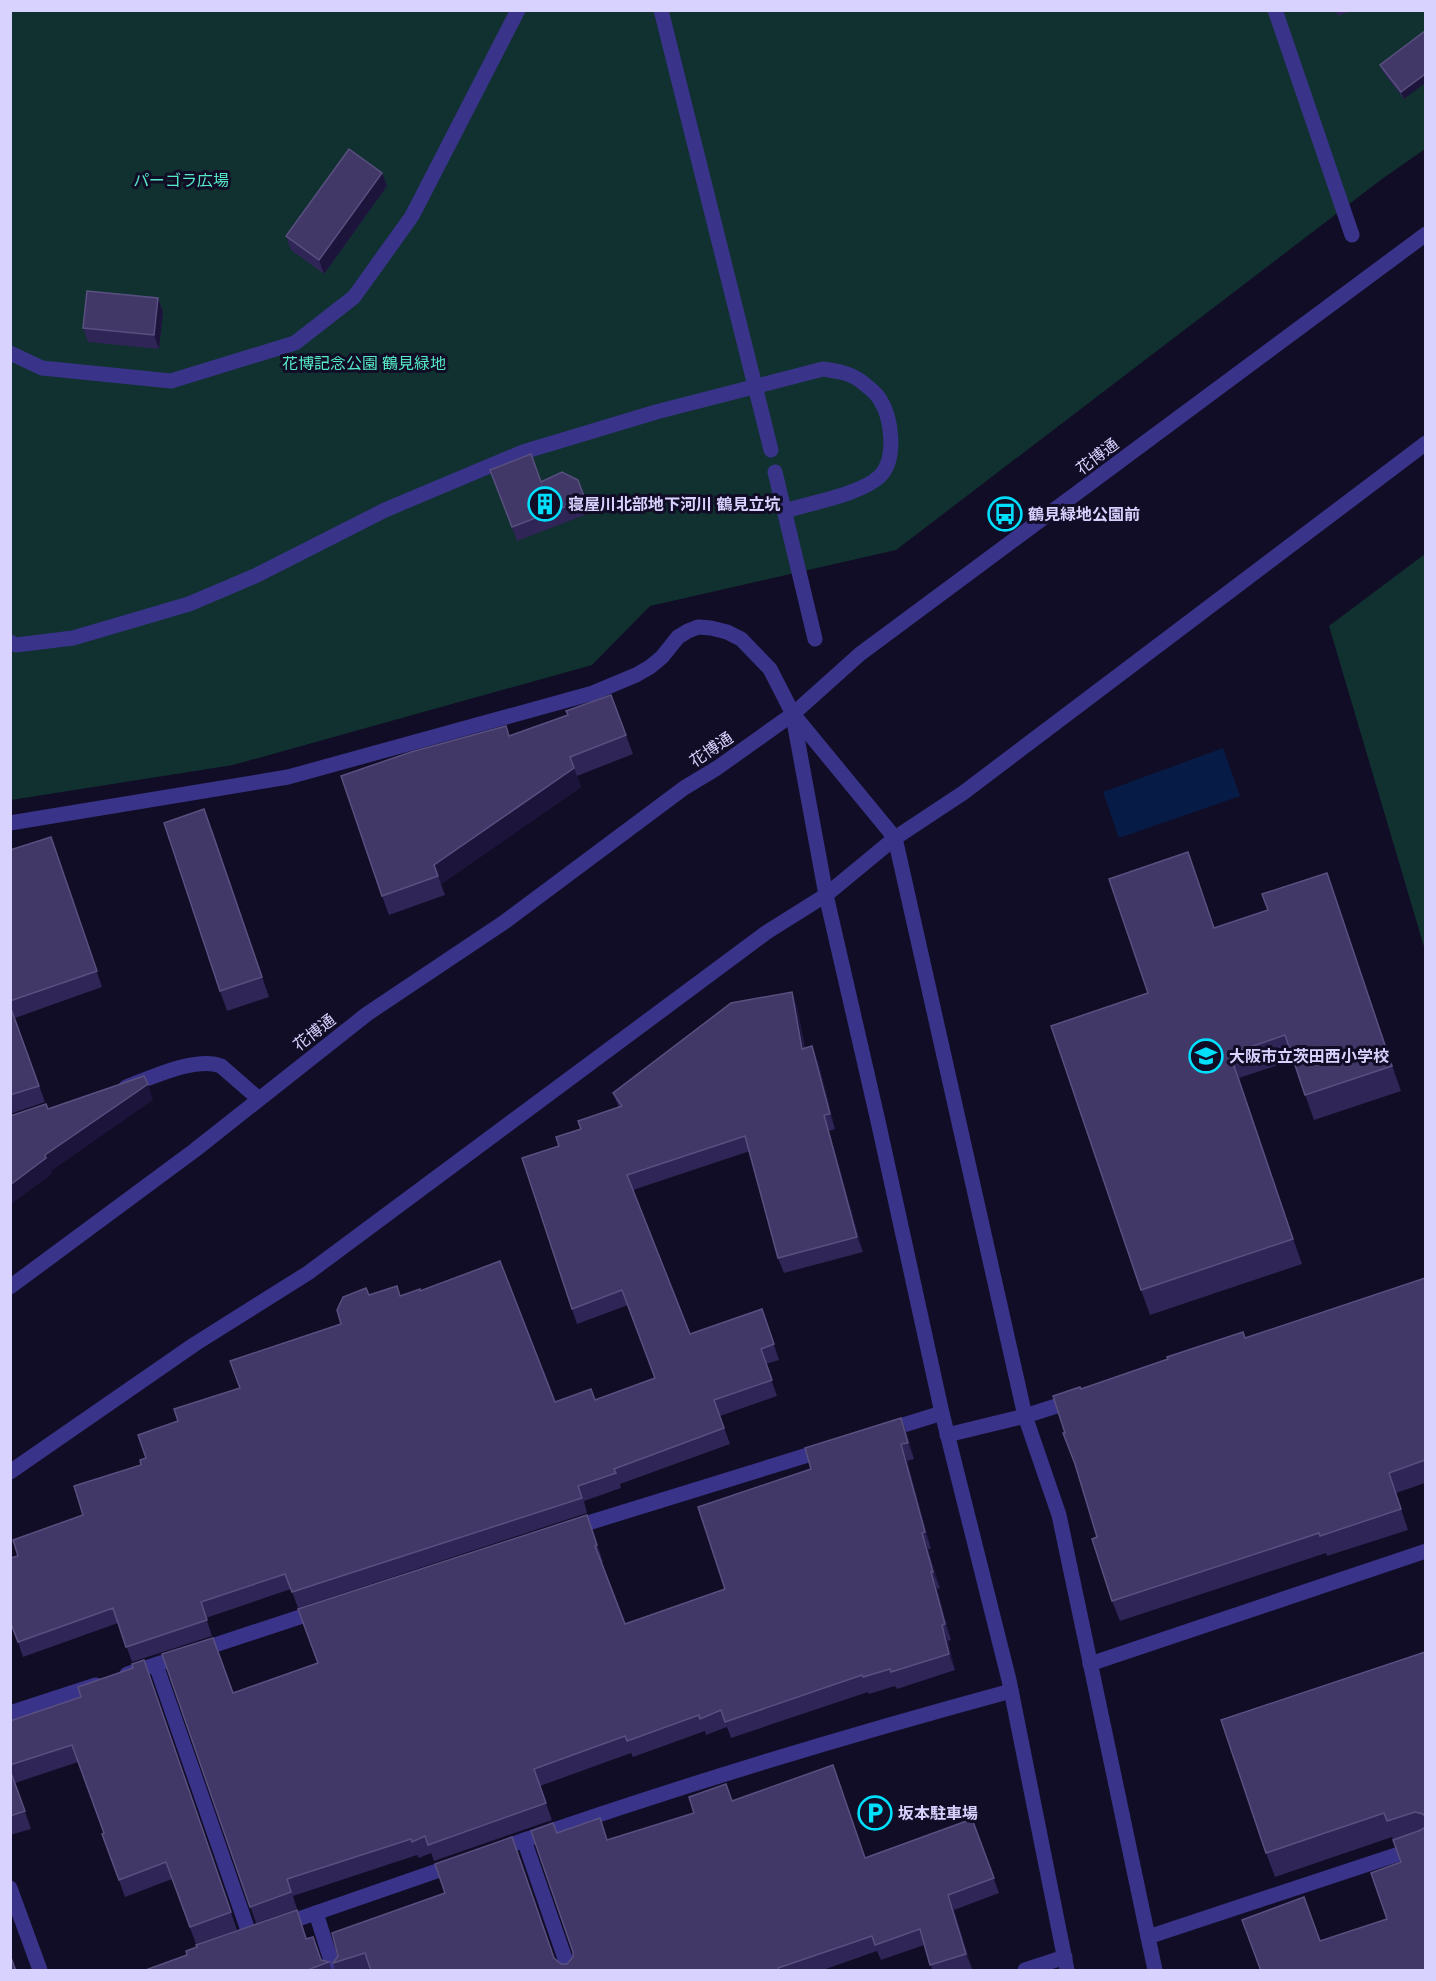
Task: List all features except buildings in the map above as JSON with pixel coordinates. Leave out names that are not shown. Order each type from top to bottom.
[{"type":"street","points":[[10,353],[42,368],[171,381],[295,343],[354,297],[412,216],[518,10]]},
{"type":"street","points":[[661,10],[771,450]]},
{"type":"street","points":[[1275,10],[1352,235]]},
{"type":"street","name":"花博通","points":[[10,1287],[195,1150],[366,1014],[503,923],[684,788],[717,768],[793,714],[860,654],[1425,234]]},
{"type":"street","points":[[12,646],[73,638],[189,604],[255,576],[385,510],[523,452],[753,385],[823,369],[841,371],[861,380],[879,397],[885,412],[891,438],[890,460],[881,475],[865,487],[785,511]]},
{"type":"street","points":[[10,1472],[195,1344],[308,1273],[767,932],[826,895],[895,838],[963,793],[1425,443]]},
{"type":"street","points":[[775,472],[815,639]]},
{"type":"street","points":[[10,823],[288,777],[593,693],[650,667],[662,657],[678,637],[698,627],[727,632],[741,639],[770,669],[793,714],[895,838],[1025,1416],[1059,1515],[1155,1971]]},
{"type":"street","points":[[793,714],[826,895],[947,1435],[1011,1691],[1066,1964],[1024,1971]]},
{"type":"street","points":[[109,1092],[197,1063],[206,1063],[221,1066],[260,1099]]},
{"type":"street","points":[[947,1435],[1025,1416],[1092,1394]]},
{"type":"street","points":[[874,1434],[942,1413]]},
{"type":"street","points":[[561,1531],[841,1444]]},
{"type":"street","points":[[1090,1664],[1425,1551]]},
{"type":"street","points":[[10,1713],[338,1605]]},
{"type":"street","points":[[156,1665],[255,1934],[599,1814],[871,1729],[1011,1691]]},
{"type":"street","points":[[524,1840],[570,1971]]},
{"type":"street","points":[[1148,1937],[1425,1845]]},
{"type":"street","points":[[10,1888],[40,1971]]},
{"type":"street","points":[[316,1913],[334,1971]]},
{"type":"green space","name":"花博記念公園 鶴見緑地","points":[[11,11],[1425,11],[1425,149],[1382,179],[896,550],[650,606],[592,665],[233,765],[11,800]]},
{"type":"green space","points":[[1425,554],[1425,950],[1329,626]]},
{"type":"water","points":[[1223,748],[1240,796],[1119,838],[1103,792]]},
{"type":"place","name":"寝屋川北部地下河川 鶴見立坑","points":[[545,504]]},
{"type":"place","name":"鶴見緑地公園前","points":[[1005,514]]},
{"type":"place","name":"大阪市立茨田西小学校","points":[[1206,1056]]},
{"type":"place","name":"坂本駐車場","points":[[875,1813]]},
{"type":"park label","name":"パーゴラ広場","points":[[181,180]]}]
